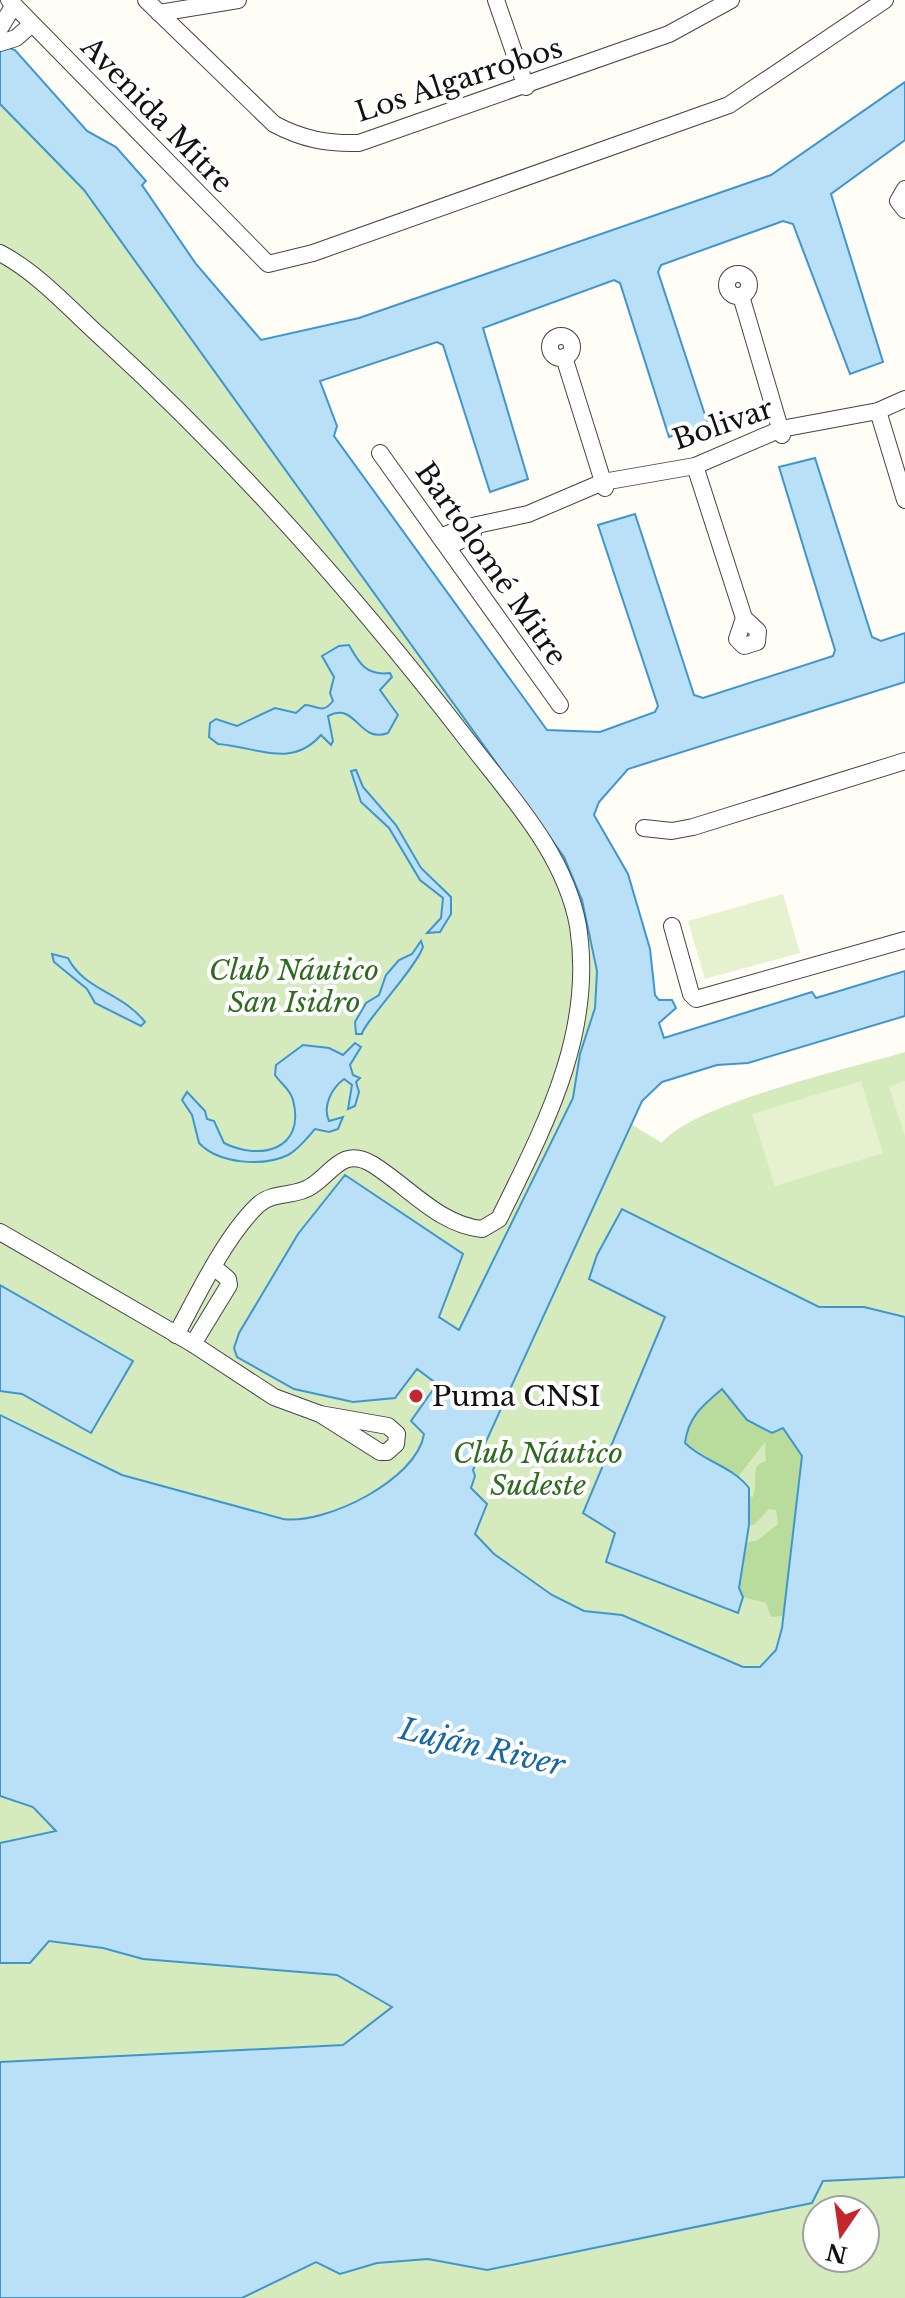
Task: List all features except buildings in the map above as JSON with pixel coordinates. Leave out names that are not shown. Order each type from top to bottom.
[{"type":"street","name":"Los Algarrobos","points":[[146,0],[260,113],[290,133],[312,140],[359,143],[526,87],[669,34],[731,0]]},
{"type":"street","points":[[159,13],[238,0]]},
{"type":"street","points":[[496,0],[526,87]]},
{"type":"street","name":"Avenida Mitre","points":[[11,2],[268,264],[313,253],[729,105],[885,0]]},
{"type":"street","points":[[0,28],[11,2]]},
{"type":"street","points":[[0,43],[16,38],[32,24]]},
{"type":"street","points":[[905,189],[898,201],[905,210]]},
{"type":"street","points":[[0,253],[55,295],[144,376],[224,454],[333,573],[528,819],[565,880],[577,925],[581,993],[563,1080],[499,1219],[491,1227],[482,1229],[462,1225],[427,1205],[371,1163],[352,1158],[337,1163],[307,1189],[273,1197],[259,1204],[215,1268],[176,1335]]},
{"type":"street","points":[[741,296],[782,432]]},
{"type":"street","points":[[564,357],[604,485]]},
{"type":"street","name":"Bolivar","points":[[879,414],[905,399]]},
{"type":"street","name":"Bolivar","points":[[444,542],[555,513],[604,485],[696,469],[782,432],[879,414],[905,406]]},
{"type":"street","points":[[879,414],[905,500]]},
{"type":"street","name":"Bartolomé Mitre","points":[[380,453],[560,705]]},
{"type":"street","points":[[696,469],[745,624]]},
{"type":"street","points":[[644,828],[672,831],[693,827],[905,761]]},
{"type":"street","points":[[672,926],[691,994],[696,999],[905,940]]},
{"type":"street","points":[[0,1232],[193,1344],[274,1397],[320,1414]]},
{"type":"street","points":[[193,1344],[229,1285],[228,1279],[215,1268]]},
{"type":"green space","name":"Club Náutico San Isidro","points":[[0,104],[84,190],[564,857],[582,900],[597,971],[595,1008],[580,1054],[573,1098],[459,1330],[437,1384],[411,1421],[424,1434],[418,1451],[405,1468],[387,1483],[367,1496],[322,1515],[283,1519],[122,1475],[0,1415]]},
{"type":"green space","points":[[783,894],[800,953],[705,979],[688,921]]},
{"type":"green space","name":"Club Náutico Sudeste","points":[[905,1052],[905,1317],[864,1307],[819,1307],[622,1209],[589,1279],[665,1317],[583,1513],[615,1533],[743,1571],[749,1488],[714,1460],[701,1406],[802,1456],[782,1628],[776,1650],[760,1667],[743,1668],[622,1615],[584,1611],[552,1595],[494,1554],[474,1533],[473,1470],[631,1124],[662,1143],[679,1129],[738,1101]]},
{"type":"green space","points":[[861,1081],[883,1153],[775,1186],[752,1114]]},
{"type":"green space","points":[[905,1081],[905,1136],[889,1087]]},
{"type":"green space","points":[[722,1388],[747,1420],[783,1428],[802,1456],[783,1616],[771,1617],[766,1603],[743,1597],[739,1588],[746,1543],[758,1540],[778,1524],[776,1510],[769,1509],[754,1525],[749,1525],[748,1496],[753,1497],[757,1465],[766,1461],[765,1442],[738,1477],[685,1443],[693,1419]]},
{"type":"green space","points":[[0,1796],[33,1807],[57,1831],[0,1843]]},
{"type":"green space","points":[[49,1941],[103,1948],[143,1959],[337,1975],[393,2007],[343,2045],[0,2062],[0,1963],[30,1963]]},
{"type":"green space","points":[[905,2177],[905,2298],[242,2298],[316,2262],[340,2274],[377,2263],[428,2259],[487,2270],[612,2243],[823,2181]]},
{"type":"water","name":"Luján River","points":[[0,45],[15,50],[87,131],[116,147],[146,181],[142,185],[196,264],[261,340],[359,318],[771,175],[905,82],[905,140],[831,194],[883,362],[850,374],[793,224],[783,221],[661,265],[658,272],[708,424],[669,437],[620,283],[614,280],[483,328],[528,479],[490,492],[443,345],[437,342],[320,381],[337,426],[334,436],[547,730],[600,732],[655,712],[658,706],[598,525],[635,514],[694,695],[703,698],[833,656],[835,650],[779,467],[815,458],[872,637],[881,641],[905,633],[905,682],[628,769],[599,802],[594,815],[628,874],[650,949],[655,995],[659,1000],[672,1000],[676,1008],[659,1023],[664,1038],[812,992],[816,998],[905,971],[905,1016],[748,1063],[717,1065],[662,1082],[642,1101],[473,1470],[475,1476],[471,1488],[487,1504],[475,1534],[494,1554],[552,1595],[584,1611],[622,1615],[743,1667],[760,1667],[776,1650],[782,1628],[802,1456],[783,1428],[772,1433],[747,1420],[722,1389],[703,1406],[689,1426],[685,1443],[734,1474],[749,1488],[749,1525],[739,1588],[743,1597],[738,1613],[606,1562],[615,1533],[583,1513],[665,1317],[589,1279],[597,1255],[622,1209],[819,1307],[864,1307],[905,1317],[905,2177],[823,2181],[816,2194],[801,2194],[801,2205],[487,2270],[428,2259],[377,2263],[340,2274],[316,2262],[242,2298],[0,2298],[0,2062],[343,2045],[392,2007],[337,1975],[143,1959],[103,1948],[49,1941],[30,1963],[0,1963],[0,1843],[56,1831],[33,1807],[0,1796],[0,1415],[122,1475],[283,1519],[322,1515],[367,1496],[387,1483],[405,1468],[418,1451],[424,1434],[411,1421],[437,1384],[417,1369],[395,1398],[353,1402],[294,1389],[237,1357],[234,1348],[239,1333],[298,1234],[345,1175],[463,1254],[439,1317],[459,1330],[573,1098],[580,1054],[595,1008],[597,971],[582,900],[564,857],[84,190],[0,104]]},
{"type":"water","points":[[349,645],[364,667],[390,673],[392,677],[380,690],[398,715],[388,733],[370,733],[352,718],[338,713],[328,716],[333,741],[331,745],[321,735],[310,745],[286,754],[218,744],[209,737],[210,723],[216,719],[237,726],[275,708],[296,713],[305,705],[326,708],[333,701],[330,693],[334,677],[322,656],[339,646]]},
{"type":"water","points":[[356,770],[363,787],[396,825],[421,868],[451,897],[451,914],[440,932],[427,933],[441,918],[443,898],[420,880],[389,828],[361,802],[351,771]]},
{"type":"water","points":[[421,941],[423,947],[411,968],[362,1034],[356,1034],[355,1022],[366,1003],[379,995],[386,975],[399,960],[412,954]]},
{"type":"water","points":[[52,954],[68,958],[84,977],[126,1004],[145,1022],[141,1026],[95,1003],[87,989],[54,962]]},
{"type":"water","points":[[355,1043],[361,1047],[350,1065],[353,1075],[360,1078],[356,1082],[359,1092],[355,1106],[348,1109],[352,1085],[344,1079],[332,1092],[328,1103],[329,1121],[343,1117],[338,1129],[329,1132],[315,1129],[292,1153],[266,1161],[229,1159],[199,1143],[192,1115],[182,1100],[187,1092],[205,1111],[207,1119],[214,1121],[224,1143],[252,1151],[277,1147],[293,1130],[295,1117],[292,1096],[275,1075],[276,1065],[303,1045],[329,1048],[343,1055]]},
{"type":"water","points":[[0,1285],[133,1361],[91,1433],[22,1394],[0,1391]]},
{"type":"place","name":"Puma CNSI","points":[[416,1396]]}]
